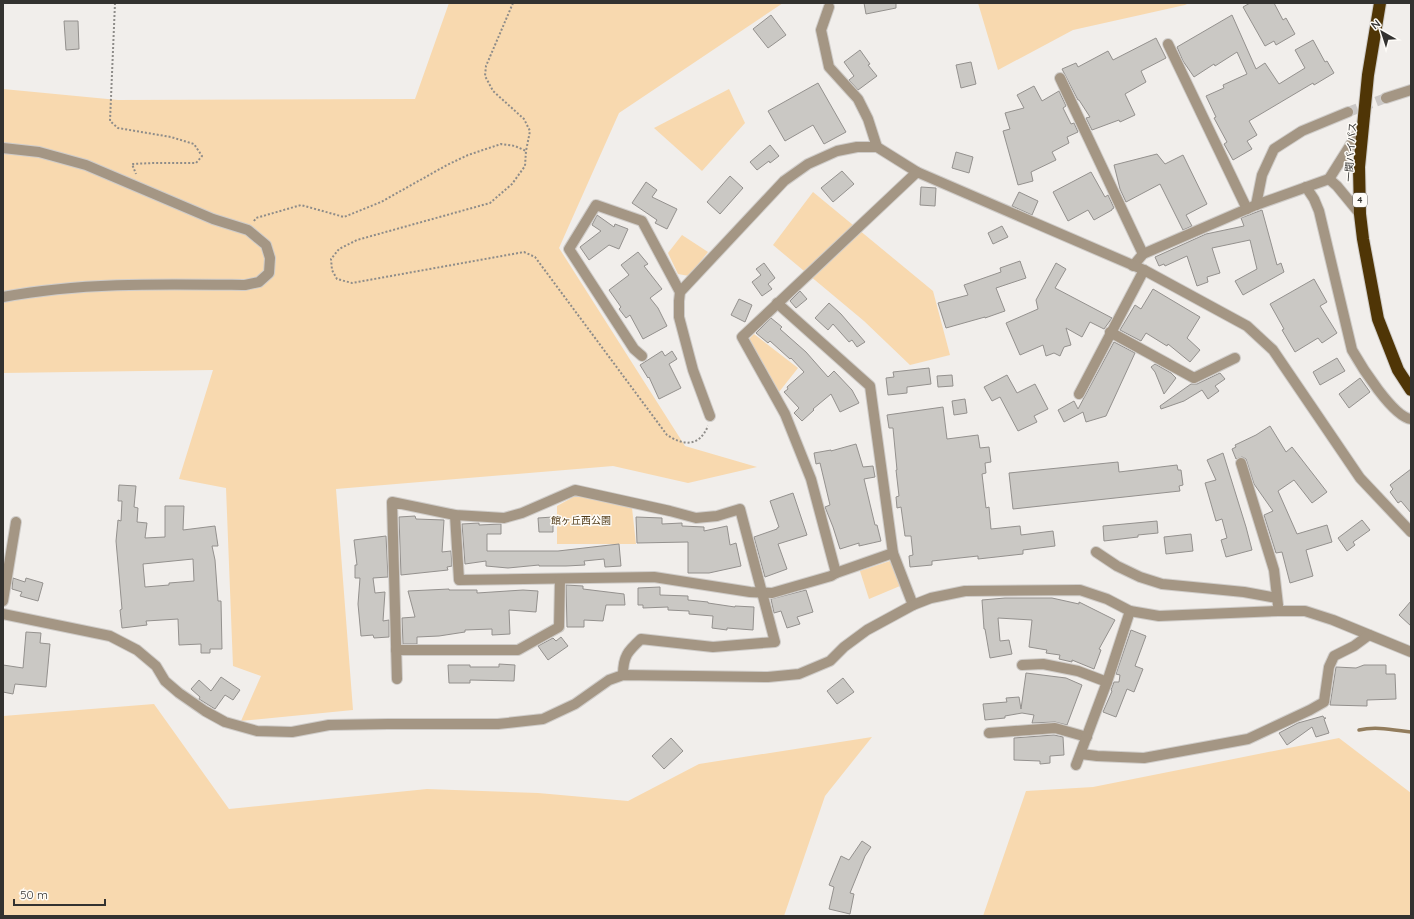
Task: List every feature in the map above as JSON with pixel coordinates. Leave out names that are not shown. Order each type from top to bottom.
[{"type":"highway","name":"一関バイパス","points":[[1380,3],[1368,75],[1359,167],[1362,239],[1378,319],[1398,370],[1411,390]]},
{"type":"street","points":[[829,7],[820,30],[829,67],[858,99],[868,119],[877,147]]},
{"type":"street","points":[[1168,44],[1251,207]]},
{"type":"street","points":[[1060,78],[1143,254]]},
{"type":"street","points":[[1386,98],[1411,90]]},
{"type":"street","points":[[1251,207],[1262,175],[1274,149],[1302,131],[1348,112]]},
{"type":"street","points":[[1133,266],[1143,254],[1251,207],[1329,179],[1364,124]]},
{"type":"street","points":[[680,292],[784,181],[808,164],[837,151],[857,147],[877,147],[917,172],[1144,270],[1247,326],[1273,350],[1360,478],[1411,532]]},
{"type":"street","points":[[3,148],[39,152],[86,165],[213,220],[248,230],[266,245],[270,258],[269,273],[259,282],[245,285],[124,284],[67,288],[3,298]]},
{"type":"street","points":[[836,573],[811,479],[785,414],[742,337],[917,172]]},
{"type":"street","points":[[1329,179],[1337,186],[1360,214]]},
{"type":"street","points":[[1306,186],[1314,198],[1319,212],[1352,350],[1364,370],[1396,411],[1404,417],[1411,419]]},
{"type":"street","points":[[642,356],[634,349],[569,249],[596,205],[642,221],[680,292],[679,317],[693,370],[710,416]]},
{"type":"street","points":[[1079,394],[1110,332],[1144,270]]},
{"type":"street","points":[[777,303],[870,386],[892,554],[913,605]]},
{"type":"street","points":[[1110,332],[1194,378],[1235,358]]},
{"type":"street","points":[[1241,463],[1274,570],[1278,611]]},
{"type":"street","points":[[397,679],[392,502],[455,515],[504,518],[522,513],[575,490],[696,518],[717,516],[740,509],[775,642],[713,647],[641,639],[625,657],[623,675]]},
{"type":"street","points":[[455,515],[459,580],[654,577],[750,592],[772,593],[831,576],[892,554]]},
{"type":"street","points":[[3,602],[16,522]]},
{"type":"street","points":[[1096,552],[1117,566],[1140,577],[1162,584],[1244,592],[1277,598]]},
{"type":"street","points":[[396,650],[518,650],[559,628],[560,579]]},
{"type":"street","points":[[3,614],[110,636],[137,650],[156,666],[165,680],[205,712],[225,722],[257,731],[292,732],[328,725],[498,724],[543,719],[575,704],[609,680],[623,675],[768,677],[799,674],[830,661],[844,647],[867,630],[913,605],[931,598],[965,590],[1080,590],[1107,599],[1130,611],[1160,616],[1305,611],[1333,620],[1411,652]]},
{"type":"street","points":[[1076,765],[1107,682],[1130,611]]},
{"type":"street","points":[[1080,754],[1144,758],[1248,739],[1324,702],[1329,667],[1334,656],[1354,646],[1369,635]]},
{"type":"street","points":[[1022,665],[1043,664],[1078,671],[1107,682]]},
{"type":"street","points":[[989,733],[1055,728],[1087,737]]},
{"type":"path","points":[[115,3],[110,121],[118,128],[171,137],[194,144],[202,156],[196,163],[153,162],[132,164],[142,190]]},
{"type":"path","points":[[513,3],[486,66],[486,76],[493,91],[524,119],[530,131],[525,166],[512,184],[490,202],[357,240],[339,250],[330,259],[332,270],[337,279],[352,283],[524,252],[535,257],[667,435],[677,441],[690,444],[701,438],[708,427],[710,416]]},
{"type":"path","points":[[248,230],[256,218],[301,206],[344,217],[381,202],[468,155],[501,144],[516,146],[526,151]]},
{"type":"green space","points":[[449,3],[783,3],[619,113],[559,248],[685,446],[757,467],[688,483],[613,466],[336,489],[353,710],[241,721],[261,676],[233,666],[226,488],[179,479],[213,370],[3,373],[3,89],[118,100],[415,99]]},
{"type":"green space","points":[[978,3],[1189,3],[1073,30],[998,70]]},
{"type":"green space","points":[[729,89],[745,123],[702,171],[654,128]]},
{"type":"green space","points":[[813,192],[933,291],[950,355],[910,365],[864,321],[773,245]]},
{"type":"green space","points":[[682,235],[708,252],[689,276],[678,274],[668,253]]},
{"type":"green space","points":[[754,334],[798,368],[779,392],[749,339]]},
{"type":"green space","name":"館ヶ丘西公園","points":[[577,495],[632,508],[636,544],[557,544],[557,506]]},
{"type":"green space","points":[[890,561],[900,586],[869,599],[860,571]]},
{"type":"green space","points":[[154,704],[229,809],[427,789],[538,793],[628,801],[699,764],[872,737],[825,796],[784,916],[3,916],[3,716]]},
{"type":"green space","points":[[1339,738],[1411,793],[1411,916],[983,916],[1026,791],[1093,787]]},
{"type":"building","points":[[864,3],[896,3],[896,8],[866,14]]},
{"type":"building","points":[[1250,3],[1274,3],[1283,20],[1286,18],[1295,34],[1276,45],[1274,41],[1265,46],[1243,7]]},
{"type":"building","points":[[771,15],[786,35],[768,48],[753,29]]},
{"type":"building","points":[[1232,15],[1256,69],[1265,63],[1279,84],[1305,68],[1295,50],[1313,40],[1325,62],[1327,61],[1334,73],[1314,85],[1313,83],[1249,121],[1257,135],[1247,141],[1252,149],[1233,160],[1224,144],[1227,142],[1214,118],[1216,117],[1206,96],[1224,88],[1223,85],[1247,74],[1237,52],[1194,77],[1183,61],[1177,47]]},
{"type":"building","points":[[64,21],[78,21],[79,49],[66,50]]},
{"type":"building","points":[[1156,38],[1166,58],[1141,71],[1146,82],[1125,94],[1135,115],[1120,122],[1119,120],[1092,130],[1086,118],[1090,117],[1078,100],[1062,69],[1076,63],[1078,67],[1108,51],[1113,60]]},
{"type":"building","points":[[860,50],[870,64],[868,65],[877,76],[858,90],[849,80],[854,76],[844,62]]},
{"type":"building","points":[[971,62],[976,84],[961,88],[956,65]]},
{"type":"building","points":[[818,83],[846,132],[824,144],[813,125],[785,141],[768,111]]},
{"type":"building","points":[[1034,86],[1042,101],[1059,91],[1066,106],[1063,108],[1071,124],[1074,123],[1078,132],[1067,137],[1069,143],[1052,152],[1056,160],[1031,172],[1033,181],[1018,185],[1003,131],[1010,129],[1005,113],[1024,108],[1017,95]]},
{"type":"building","points":[[770,145],[779,156],[757,170],[750,162]]},
{"type":"building","points":[[956,152],[973,157],[969,173],[952,168]]},
{"type":"building","points":[[1157,154],[1165,164],[1183,155],[1207,204],[1186,215],[1192,226],[1183,230],[1160,184],[1126,202],[1120,189],[1114,165]]},
{"type":"building","points":[[842,171],[854,184],[833,202],[821,188]]},
{"type":"building","points":[[1091,172],[1105,197],[1108,195],[1114,208],[1094,220],[1088,210],[1068,221],[1053,192]]},
{"type":"building","points":[[730,176],[743,188],[720,214],[707,202]]},
{"type":"building","points":[[646,182],[657,190],[652,197],[677,209],[667,229],[655,223],[657,220],[632,203]]},
{"type":"building","points":[[921,187],[936,188],[935,206],[920,205]]},
{"type":"building","points":[[1019,192],[1038,201],[1032,215],[1012,206]]},
{"type":"building","points":[[1262,210],[1277,265],[1281,263],[1284,272],[1243,295],[1235,281],[1257,269],[1250,240],[1212,248],[1220,273],[1207,277],[1208,282],[1197,286],[1187,256],[1165,266],[1164,264],[1159,266],[1155,257],[1206,234],[1244,226],[1241,218]]},
{"type":"building","points":[[597,215],[614,227],[615,224],[628,229],[619,249],[609,245],[589,260],[580,247],[601,231],[592,225]]},
{"type":"building","points":[[1002,226],[1008,237],[993,244],[988,233]]},
{"type":"building","points":[[638,252],[648,264],[644,266],[662,289],[650,298],[658,308],[667,326],[643,339],[630,315],[626,318],[619,309],[621,307],[609,290],[629,275],[621,265]]},
{"type":"building","points":[[1020,261],[1026,278],[996,288],[1005,311],[946,328],[938,303],[968,295],[964,285],[1001,272],[1000,268]]},
{"type":"building","points":[[764,263],[775,278],[768,284],[772,289],[762,296],[752,282],[761,275],[756,269]]},
{"type":"building","points":[[1056,263],[1066,269],[1055,288],[1112,318],[1104,329],[1090,322],[1082,337],[1066,328],[1071,345],[1064,347],[1060,356],[1054,353],[1046,356],[1043,345],[1020,355],[1006,323],[1038,309],[1036,300]]},
{"type":"building","points":[[1314,279],[1327,302],[1320,306],[1337,333],[1322,343],[1318,338],[1295,352],[1282,330],[1284,329],[1270,304]]},
{"type":"building","points":[[1153,289],[1200,317],[1187,338],[1200,350],[1190,362],[1168,344],[1167,346],[1146,333],[1141,341],[1120,330],[1135,305],[1141,309]]},
{"type":"building","points":[[800,291],[807,299],[796,308],[790,301]]},
{"type":"building","points":[[739,299],[752,305],[745,322],[731,315]]},
{"type":"building","points":[[829,303],[841,314],[865,342],[857,347],[852,340],[849,342],[833,324],[828,330],[815,318]]},
{"type":"building","points":[[771,318],[782,327],[780,329],[806,352],[828,377],[834,371],[852,390],[859,403],[840,412],[831,394],[813,409],[814,410],[802,421],[794,413],[799,408],[784,392],[788,389],[787,387],[804,372],[791,358],[790,359],[770,341],[768,343],[756,333]]},
{"type":"building","points":[[1114,342],[1135,353],[1106,416],[1086,422],[1083,412],[1064,422],[1058,410],[1074,401],[1078,409]]},
{"type":"building","points":[[662,351],[665,356],[672,351],[677,359],[669,364],[681,388],[659,399],[649,377],[648,378],[640,365]]},
{"type":"building","points":[[1337,358],[1345,371],[1320,385],[1313,372]]},
{"type":"building","points":[[1155,364],[1171,373],[1176,378],[1164,394],[1155,372],[1151,367]]},
{"type":"building","points":[[929,368],[931,384],[907,387],[907,393],[888,395],[886,378],[894,377],[893,372]]},
{"type":"building","points":[[1220,373],[1225,379],[1215,386],[1219,391],[1208,399],[1202,390],[1184,401],[1161,409],[1160,406],[1191,384],[1197,384]]},
{"type":"building","points":[[952,375],[953,386],[938,387],[937,376]]},
{"type":"building","points":[[1007,375],[1017,393],[1035,384],[1048,409],[1034,416],[1037,422],[1018,431],[1000,397],[992,401],[984,387]]},
{"type":"building","points":[[1360,378],[1370,392],[1349,408],[1339,394]]},
{"type":"building","points":[[965,399],[967,413],[954,415],[952,401]]},
{"type":"building","points":[[943,407],[947,439],[978,435],[980,448],[989,447],[991,462],[985,463],[986,473],[982,474],[986,508],[989,507],[991,529],[1020,526],[1021,535],[1053,531],[1055,546],[1023,550],[1023,554],[978,559],[978,556],[932,561],[932,565],[910,567],[909,556],[913,555],[911,536],[905,536],[901,507],[897,508],[896,497],[899,496],[893,428],[889,428],[887,415]]},
{"type":"building","points":[[1270,426],[1286,452],[1292,447],[1327,492],[1312,503],[1294,480],[1278,491],[1297,534],[1327,525],[1332,542],[1306,550],[1313,576],[1290,583],[1282,552],[1276,553],[1264,515],[1273,511],[1254,484],[1246,459],[1242,457],[1236,459],[1232,449],[1236,447],[1235,445],[1256,435]]},
{"type":"building","points":[[856,444],[863,467],[873,466],[875,477],[864,479],[875,525],[877,525],[881,541],[859,546],[859,543],[840,549],[825,507],[830,505],[820,463],[816,464],[814,453],[831,451]]},
{"type":"building","points":[[1223,453],[1252,550],[1226,557],[1221,540],[1227,538],[1222,519],[1216,521],[1205,483],[1216,480],[1207,460]]},
{"type":"building","points":[[1118,462],[1119,472],[1177,465],[1178,470],[1181,470],[1183,485],[1179,486],[1180,491],[1013,509],[1009,473]]},
{"type":"building","points":[[1411,469],[1411,513],[1401,501],[1398,503],[1390,492],[1393,489],[1390,485]]},
{"type":"building","points":[[119,485],[136,486],[134,507],[138,508],[137,522],[147,523],[145,538],[165,537],[165,506],[184,506],[183,530],[215,526],[218,546],[212,546],[215,560],[218,601],[221,601],[222,649],[210,649],[210,653],[201,653],[201,644],[179,645],[178,619],[146,621],[147,625],[122,628],[120,610],[122,609],[116,541],[118,520],[121,521],[122,501],[118,501]],"holes":[[[193,559],[194,581],[145,587],[143,564]]]},
{"type":"building","points":[[793,493],[807,535],[778,544],[787,569],[765,577],[754,537],[779,527],[770,501]]},
{"type":"building","points":[[415,516],[416,519],[444,520],[442,552],[451,551],[452,566],[447,567],[448,570],[401,575],[399,517]]},
{"type":"building","points":[[553,517],[553,532],[539,532],[538,518]]},
{"type":"building","points":[[636,517],[662,518],[662,524],[682,523],[682,526],[704,527],[704,531],[727,526],[730,545],[736,543],[741,566],[709,573],[688,573],[688,542],[637,543]]},
{"type":"building","points":[[1362,520],[1370,530],[1353,542],[1355,545],[1347,551],[1338,538]]},
{"type":"building","points":[[1157,521],[1158,533],[1104,541],[1103,526]]},
{"type":"building","points":[[479,523],[479,525],[501,524],[501,534],[487,534],[487,551],[558,551],[619,544],[621,566],[605,567],[604,559],[584,561],[585,565],[566,566],[539,565],[508,568],[486,566],[486,561],[465,564],[462,524]]},
{"type":"building","points":[[1191,534],[1193,551],[1166,554],[1164,537]]},
{"type":"building","points":[[386,536],[388,577],[373,578],[375,593],[385,592],[383,621],[389,620],[389,637],[374,638],[373,635],[361,636],[358,604],[360,578],[355,578],[355,565],[357,565],[354,540]]},
{"type":"building","points":[[13,578],[25,582],[26,578],[43,583],[38,601],[20,596],[22,592],[12,589]]},
{"type":"building","points":[[566,585],[583,586],[583,589],[624,594],[625,605],[606,605],[603,621],[584,620],[584,627],[567,627]]},
{"type":"building","points":[[660,587],[660,595],[688,596],[688,600],[735,607],[754,607],[753,630],[727,628],[727,630],[712,628],[713,616],[689,614],[689,611],[668,610],[668,607],[643,608],[643,605],[638,605],[638,588]]},
{"type":"building","points":[[449,589],[477,590],[477,593],[523,590],[538,591],[536,612],[509,610],[510,634],[492,635],[492,629],[465,630],[465,632],[439,636],[417,637],[417,644],[403,644],[402,618],[415,617],[408,591]]},
{"type":"building","points":[[806,590],[813,612],[797,617],[800,624],[787,628],[781,611],[774,613],[771,599]]},
{"type":"building","points":[[1005,598],[1052,598],[1079,604],[1079,602],[1115,620],[1099,649],[1101,650],[1094,669],[1072,660],[1072,662],[1059,659],[1060,655],[1046,653],[1047,650],[1029,647],[1032,620],[998,618],[1000,641],[1009,640],[1012,654],[990,658],[984,629],[982,600]]},
{"type":"building","points":[[1411,601],[1411,626],[1399,615]]},
{"type":"building","points":[[1131,630],[1146,636],[1135,666],[1143,669],[1134,692],[1127,689],[1116,717],[1103,712],[1112,691],[1114,682],[1119,682],[1120,675],[1116,674]]},
{"type":"building","points":[[26,632],[41,633],[40,643],[50,644],[46,687],[15,684],[13,694],[3,692],[3,665],[23,668]]},
{"type":"building","points":[[561,637],[568,646],[548,660],[538,646],[553,638],[556,641]]},
{"type":"building","points":[[499,664],[515,665],[514,681],[470,680],[470,683],[449,683],[448,665],[499,667]]},
{"type":"building","points":[[1364,665],[1386,665],[1386,674],[1395,674],[1396,699],[1367,700],[1367,706],[1330,705],[1336,667],[1356,668]]},
{"type":"building","points":[[1026,673],[1066,678],[1082,685],[1067,725],[1055,722],[1032,723],[1034,715],[1022,713],[1005,716],[1005,718],[985,720],[983,704],[1007,702],[1006,698],[1019,697],[1021,709]]},
{"type":"building","points":[[221,677],[240,690],[233,700],[225,695],[215,709],[199,699],[200,697],[191,689],[199,680],[211,691]]},
{"type":"building","points":[[843,678],[854,692],[837,704],[827,691]]},
{"type":"building","points":[[1323,716],[1326,718],[1324,719],[1329,733],[1316,737],[1312,727],[1287,745],[1279,733],[1298,723]]},
{"type":"building","points":[[1054,735],[1063,737],[1064,755],[1050,756],[1050,763],[1040,764],[1040,761],[1014,760],[1014,738]]},
{"type":"building","points":[[671,738],[683,751],[664,769],[652,756]]},
{"type":"building","points":[[862,841],[871,847],[865,856],[850,893],[854,894],[850,914],[829,909],[834,887],[829,885],[841,856],[849,860]]},
{"type":"waterway","points":[[1359,730],[1378,728],[1411,732]]},
{"type":"tunnel","points":[[1348,112],[1386,98]]}]
